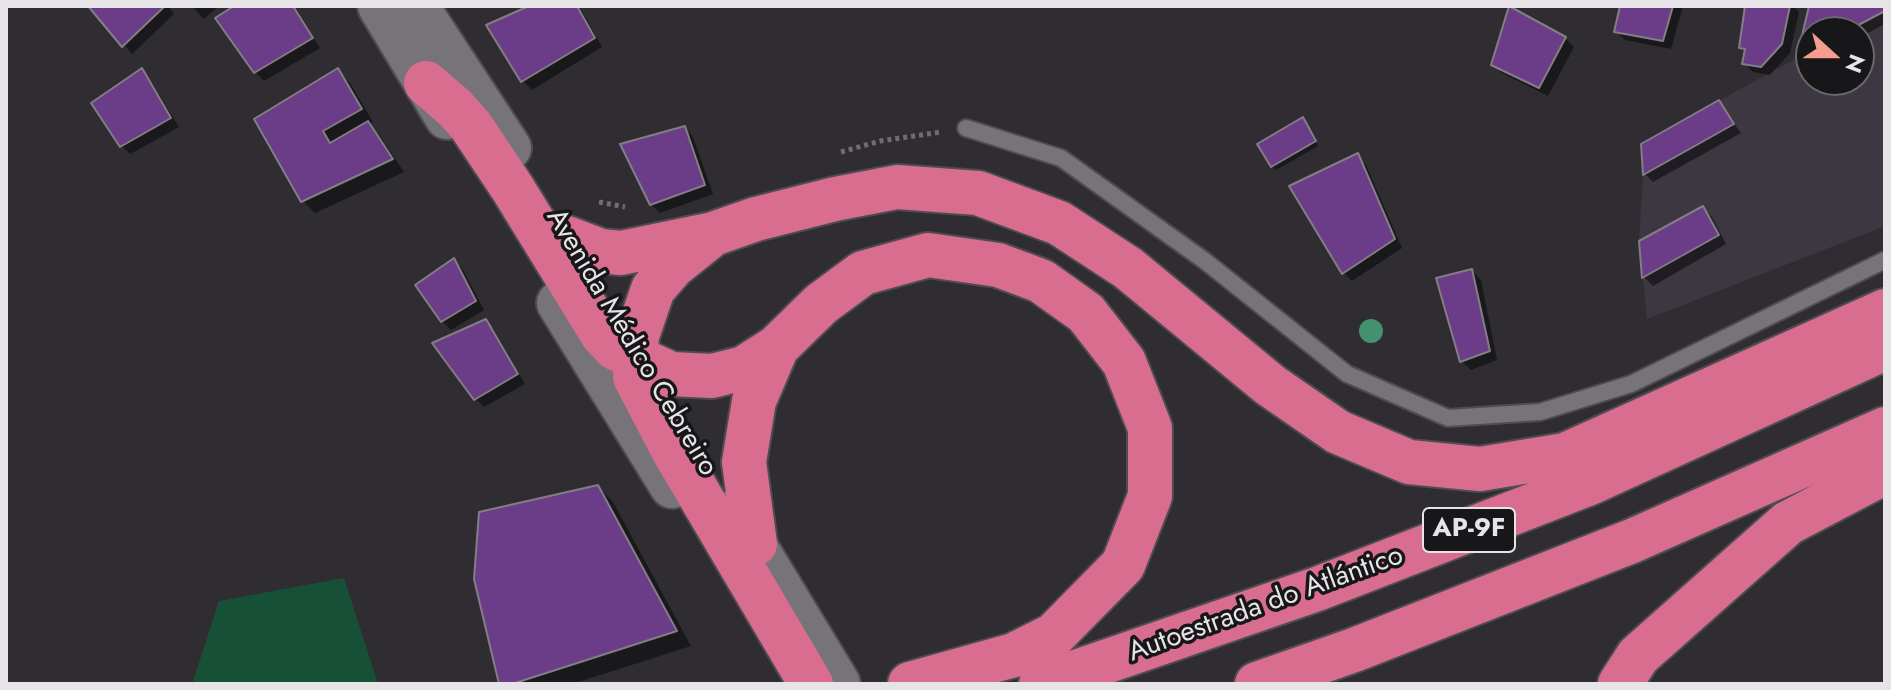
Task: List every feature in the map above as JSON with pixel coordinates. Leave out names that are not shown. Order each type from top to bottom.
[{"type":"highway","points":[[426,83],[471,126],[602,334],[615,348],[671,374],[712,376],[744,368],[777,347],[821,304],[863,273],[928,255],[998,265],[1041,281],[1086,313],[1124,362],[1150,428],[1150,496],[1123,565],[1054,635],[1027,670],[910,684]]},
{"type":"highway","points":[[567,238],[601,251],[621,253],[713,234],[769,216],[897,187],[978,193],[1059,223],[1128,268],[1270,385],[1338,432],[1409,462],[1480,469],[1565,455],[1885,311]]},
{"type":"highway","points":[[713,234],[673,266],[653,289],[637,336],[635,377],[742,570],[811,684]]},
{"type":"highway","points":[[755,544],[744,462],[754,401],[777,347]]},
{"type":"highway","name":"Autoestrada do Atlántico","points":[[1027,670],[1317,589],[1590,483],[1885,348]]},
{"type":"highway","name":"AP-9F","points":[[1257,684],[1354,650],[1632,541],[1885,429]]},
{"type":"highway","points":[[1620,684],[1638,656],[1788,523],[1885,472]]},
{"type":"main road","name":"Avenida Médico Cebreiro","points":[[380,6],[721,565],[789,684]]},
{"type":"main road","name":"Avenida Médico Cebreiro","points":[[416,6],[540,192],[635,359],[755,544],[838,684]]},
{"type":"lane","points":[[966,128],[1061,158],[1205,261],[1347,374],[1448,418],[1540,412],[1631,384],[1885,260]]},
{"type":"shaded area","points":[[1885,11],[1885,226],[1647,319],[1639,241],[1643,175],[1641,144],[1795,59],[1795,96],[1875,96],[1875,16]]},
{"type":"green space","points":[[344,578],[378,684],[192,684],[219,601]]},
{"type":"building","points":[[88,6],[165,6],[122,47]]},
{"type":"building","points":[[234,6],[293,6],[313,38],[254,73],[215,18]]},
{"type":"building","points":[[529,6],[577,6],[595,38],[521,82],[486,25]]},
{"type":"building","points":[[1509,6],[1566,37],[1539,88],[1491,65]]},
{"type":"building","points":[[1620,6],[1673,6],[1663,41],[1614,32]]},
{"type":"building","points":[[1745,6],[1790,6],[1782,44],[1761,67],[1742,64],[1745,49],[1739,48]]},
{"type":"building","points":[[1809,6],[1885,6],[1885,11],[1875,16],[1807,16]]},
{"type":"building","points":[[142,68],[171,118],[120,147],[91,103]]},
{"type":"building","points":[[338,68],[362,109],[323,131],[330,143],[368,121],[393,159],[301,202],[254,119]]},
{"type":"building","points":[[1719,100],[1734,124],[1643,175],[1641,144]]},
{"type":"building","points":[[1303,117],[1316,141],[1271,167],[1257,144]]},
{"type":"building","points":[[685,126],[705,185],[650,205],[620,144]]},
{"type":"building","points":[[1358,153],[1395,239],[1342,274],[1289,186]]},
{"type":"building","points":[[1703,206],[1719,235],[1642,278],[1639,241]]},
{"type":"building","points":[[454,258],[476,301],[441,322],[415,285]]},
{"type":"building","points":[[1472,269],[1490,351],[1460,362],[1436,278]]},
{"type":"building","points":[[486,319],[518,374],[474,400],[432,343]]},
{"type":"building","points":[[598,485],[677,631],[512,684],[499,684],[474,579],[479,512]]}]
